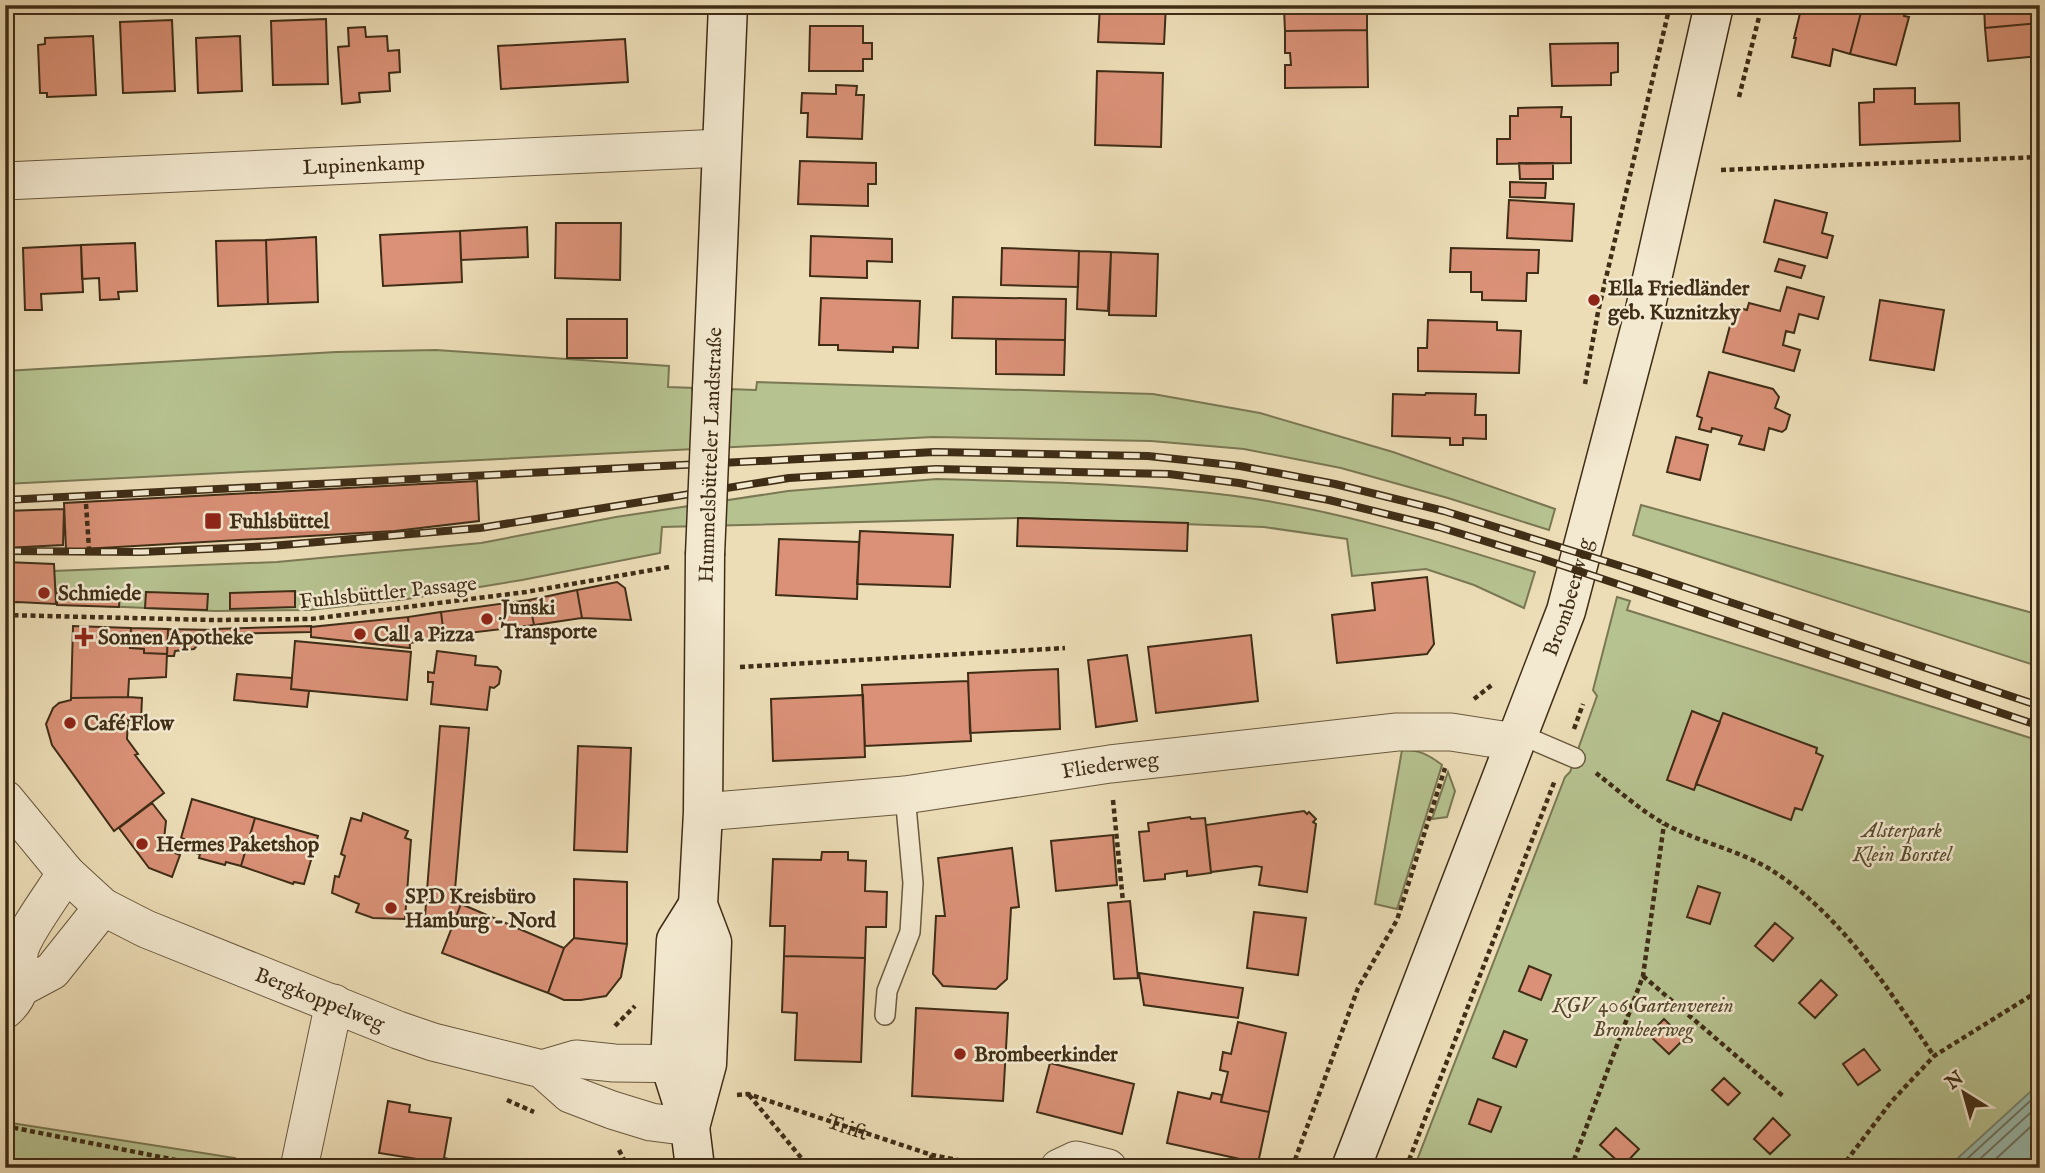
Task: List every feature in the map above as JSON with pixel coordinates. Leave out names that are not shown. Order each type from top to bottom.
[{"type":"main road","name":"Hummelsbütteler Landstraße","points":[[690,1127],[707,1063],[712,942],[698,905],[703,812],[705,561],[728,5]]},
{"type":"main road","name":"Brombeerweg","points":[[1351,1168],[1566,611],[1644,314],[1714,5]]},
{"type":"main road","name":"Hummelsbütteler Landstraße","points":[[695,1168],[690,1127],[670,1064],[676,940],[698,905]]},
{"type":"street","name":"Lupinenkamp","points":[[5,181],[722,148]]},
{"type":"street","name":"Fliederweg","points":[[703,812],[905,795],[1110,764],[1397,732],[1451,732],[1517,738]]},
{"type":"street","name":"Bergkoppelweg","points":[[5,799],[65,873],[103,907],[146,929],[398,1030],[433,1042],[542,1069],[570,1094],[612,1111],[651,1122],[690,1127]]},
{"type":"street","points":[[13,999],[20,949],[65,873]]},
{"type":"street","points":[[13,999],[52,971],[103,907]]},
{"type":"street","points":[[299,1168],[334,1003]]},
{"type":"street","points":[[542,1069],[576,1059],[670,1064],[707,1063]]},
{"type":"street","points":[[1059,1168],[1076,1160],[1108,1168]]},
{"type":"lane","points":[[1517,738],[1570,755]]},
{"type":"lane","points":[[885,1015],[887,991],[909,932],[913,883],[905,795]]},
{"type":"path","points":[[1584,385],[1598,312],[1670,5]]},
{"type":"path","points":[[1739,97],[1762,5]]},
{"type":"path","points":[[1721,170],[2040,157]]},
{"type":"path","points":[[86,505],[89,549]]},
{"type":"path","name":"Fuhlsbüttler Passage","points":[[5,615],[214,620],[311,619],[526,592],[705,561]]},
{"type":"path","points":[[704,669],[1065,648]]},
{"type":"path","points":[[5,677],[8,688],[5,689]]},
{"type":"path","points":[[1406,1168],[1570,755],[1583,704]]},
{"type":"path","points":[[1570,755],[1664,824],[1771,870],[1804,894],[1830,919],[1876,973],[1934,1056]]},
{"type":"path","points":[[1110,764],[1123,902]]},
{"type":"path","points":[[1292,1168],[1358,988],[1397,920],[1445,768]]},
{"type":"path","points":[[1571,1168],[1643,976],[1664,824]]},
{"type":"path","points":[[1643,976],[1783,1096]]},
{"type":"path","points":[[1841,1168],[1891,1102],[1934,1056],[2040,990]]},
{"type":"path","points":[[615,1033],[615,1024],[625,1018],[639,998]]},
{"type":"path","points":[[748,1094],[803,1160],[828,1168]]},
{"type":"path","name":"Trift","points":[[737,1095],[748,1094],[932,1155],[999,1168]]},
{"type":"path","points":[[5,1126],[216,1168]]},
{"type":"path","points":[[928,1168],[932,1155]]},
{"type":"path","points":[[796,1168],[803,1160]]},
{"type":"green space","points":[[436,350],[669,366],[668,387],[756,390],[757,382],[1153,394],[1260,413],[1393,452],[1555,509],[1549,530],[1341,468],[1244,449],[1151,441],[933,437],[5,484],[5,371],[336,352]]},
{"type":"green space","points":[[937,479],[1124,486],[1235,496],[1349,518],[1535,572],[1524,608],[1474,585],[1426,569],[1352,576],[1347,539],[1264,527],[1018,518],[662,527],[660,553],[407,599],[309,610],[215,611],[56,604],[53,571],[277,562],[481,543],[616,517],[788,491]]},
{"type":"green space","points":[[1641,505],[2040,615],[2040,667],[1633,535]]},
{"type":"green space","points":[[1617,597],[1630,601],[1627,610],[2040,741],[2040,1168],[1414,1168],[1565,777],[1570,772],[1597,696],[1593,690]]},
{"type":"green space","points":[[1402,750],[1423,753],[1442,765],[1397,909],[1375,904]]},
{"type":"green space","points":[[1448,772],[1455,791],[1447,817],[1432,819]]},
{"type":"green space","points":[[5,1122],[235,1158],[233,1168],[5,1168]]},
{"type":"water","points":[[2040,1083],[2040,1168],[1947,1168]]},
{"type":"building","points":[[578,5],[626,5],[626,12],[578,13]]},
{"type":"building","points":[[1100,5],[1166,5],[1164,44],[1098,42]]},
{"type":"building","points":[[1289,5],[1367,5],[1367,30],[1285,31],[1284,8],[1289,8]]},
{"type":"building","points":[[1561,5],[1650,5],[1650,8],[1561,8]]},
{"type":"building","points":[[1802,5],[1863,5],[1850,54],[1833,49],[1830,66],[1792,57]]},
{"type":"building","points":[[1863,5],[1906,6],[1904,16],[1909,17],[1896,65],[1850,54]]},
{"type":"building","points":[[1984,5],[2040,5],[2040,23],[1985,28]]},
{"type":"building","points":[[326,19],[328,84],[273,85],[271,21]]},
{"type":"building","points":[[172,20],[175,91],[123,93],[120,22]]},
{"type":"building","points":[[2040,23],[2040,56],[1988,61],[1985,28]]},
{"type":"building","points":[[810,26],[863,26],[863,43],[872,43],[872,59],[863,59],[863,71],[809,71]]},
{"type":"building","points":[[365,27],[366,37],[387,36],[388,51],[399,50],[400,72],[389,73],[390,91],[359,93],[360,102],[342,104],[338,47],[349,46],[348,28]]},
{"type":"building","points":[[1367,30],[1368,87],[1285,88],[1285,65],[1291,65],[1290,53],[1285,53],[1285,31]]},
{"type":"building","points":[[93,36],[96,95],[47,97],[47,93],[40,93],[38,45],[45,44],[45,38]]},
{"type":"building","points":[[240,36],[242,91],[198,93],[196,38]]},
{"type":"building","points":[[5,37],[12,37],[14,98],[5,98]]},
{"type":"building","points":[[625,39],[628,82],[501,89],[498,46]]},
{"type":"building","points":[[1618,43],[1618,72],[1611,73],[1611,85],[1552,86],[1550,44]]},
{"type":"building","points":[[1097,71],[1163,73],[1161,147],[1095,145]]},
{"type":"building","points":[[836,85],[857,86],[856,95],[864,95],[862,139],[807,137],[808,113],[801,113],[802,93],[836,94]]},
{"type":"building","points":[[1915,88],[1915,104],[1959,103],[1960,141],[1860,145],[1859,103],[1874,102],[1874,89]]},
{"type":"building","points":[[1562,107],[1561,117],[1571,117],[1571,163],[1497,164],[1497,139],[1510,139],[1510,116],[1518,116],[1518,108]]},
{"type":"building","points":[[800,161],[876,163],[876,184],[868,184],[868,206],[798,204]]},
{"type":"building","points":[[1519,163],[1553,163],[1553,179],[1520,179]]},
{"type":"building","points":[[1510,182],[1546,183],[1545,198],[1510,197]]},
{"type":"building","points":[[1509,200],[1574,204],[1572,241],[1507,238]]},
{"type":"building","points":[[1775,200],[1827,213],[1822,233],[1833,236],[1827,258],[1764,242]]},
{"type":"building","points":[[556,223],[621,223],[620,280],[555,278]]},
{"type":"building","points":[[527,227],[528,257],[461,260],[460,231]]},
{"type":"building","points":[[460,231],[462,282],[383,286],[380,235]]},
{"type":"building","points":[[811,236],[892,239],[892,262],[867,261],[867,278],[810,276]]},
{"type":"building","points":[[316,237],[318,302],[268,304],[266,240]]},
{"type":"building","points":[[266,240],[268,304],[218,306],[216,241]]},
{"type":"building","points":[[135,243],[137,291],[118,292],[119,299],[100,300],[99,278],[82,279],[81,245]]},
{"type":"building","points":[[81,245],[83,292],[41,294],[42,310],[25,310],[23,248]]},
{"type":"building","points":[[1002,248],[1079,251],[1078,287],[1001,285]]},
{"type":"building","points":[[1451,248],[1539,250],[1538,273],[1527,273],[1526,301],[1482,300],[1482,292],[1471,292],[1471,272],[1450,272]]},
{"type":"building","points":[[1079,251],[1111,252],[1108,311],[1077,309]]},
{"type":"building","points":[[1111,252],[1158,254],[1156,316],[1109,315]]},
{"type":"building","points":[[1779,259],[1805,266],[1801,278],[1775,271]]},
{"type":"building","points":[[1787,287],[1824,297],[1818,319],[1799,314],[1794,333],[1786,331],[1783,345],[1800,350],[1794,371],[1723,352],[1735,307],[1747,310],[1749,303],[1780,311]]},
{"type":"building","points":[[953,297],[1066,299],[1065,340],[952,338]]},
{"type":"building","points":[[821,298],[920,301],[918,348],[893,347],[893,352],[838,350],[838,345],[819,345]]},
{"type":"building","points":[[1880,300],[1944,310],[1934,370],[1870,360]]},
{"type":"building","points":[[567,319],[627,319],[627,358],[567,358]]},
{"type":"building","points":[[1428,320],[1497,322],[1497,330],[1521,331],[1519,373],[1418,371],[1418,348],[1427,348]]},
{"type":"building","points":[[996,339],[1065,340],[1064,375],[996,374]]},
{"type":"building","points":[[1709,372],[1773,389],[1779,397],[1775,408],[1790,415],[1786,429],[1782,432],[1769,428],[1764,450],[1739,444],[1742,436],[1712,428],[1711,432],[1699,429],[1702,418],[1697,416]]},
{"type":"building","points":[[1393,394],[1476,394],[1475,415],[1486,415],[1486,439],[1463,438],[1463,445],[1450,445],[1450,438],[1392,436]]},
{"type":"building","points":[[1676,437],[1708,445],[1700,480],[1667,472]]},
{"type":"building","points":[[477,481],[479,521],[395,531],[66,550],[64,503]]},
{"type":"building","points":[[64,509],[63,545],[5,548],[5,511]]},
{"type":"building","points":[[1018,518],[1188,523],[1187,551],[1017,546]]},
{"type":"building","points":[[860,531],[953,535],[950,587],[857,584]]},
{"type":"building","points":[[779,539],[859,542],[857,599],[776,595]]},
{"type":"building","points":[[5,562],[54,564],[56,604],[17,602],[5,605]]},
{"type":"building","points":[[1427,577],[1434,644],[1427,654],[1337,663],[1332,615],[1375,610],[1372,583]]},
{"type":"building","points":[[617,582],[625,588],[631,620],[582,618],[577,590]]},
{"type":"building","points":[[57,589],[120,592],[119,607],[57,605]]},
{"type":"building","points":[[577,590],[582,618],[534,625],[529,600]]},
{"type":"building","points":[[295,591],[295,607],[230,609],[230,593]]},
{"type":"building","points":[[146,592],[208,594],[207,610],[145,608]]},
{"type":"building","name":"Junski Transporte","points":[[529,600],[534,625],[444,636],[441,612]]},
{"type":"building","points":[[441,612],[444,636],[410,643],[408,617]]},
{"type":"building","name":"Call a Pizza","points":[[408,617],[410,648],[311,637],[311,627]]},
{"type":"building","points":[[73,626],[131,628],[130,648],[144,649],[144,653],[167,654],[166,677],[129,679],[128,697],[71,698]]},
{"type":"building","points":[[311,626],[311,632],[214,634],[214,629]]},
{"type":"building","points":[[131,628],[168,629],[167,654],[144,653],[144,649],[130,648]]},
{"type":"building","points":[[168,629],[214,630],[214,642],[201,641],[194,649],[175,651],[174,656],[167,656]]},
{"type":"building","points":[[1251,635],[1258,701],[1156,713],[1148,647]]},
{"type":"building","points":[[295,641],[411,652],[407,700],[291,689]]},
{"type":"building","points":[[437,651],[476,656],[475,665],[497,667],[501,671],[499,684],[494,688],[490,687],[487,710],[431,704],[433,682],[428,682],[428,672],[434,673]]},
{"type":"building","points":[[1127,655],[1137,721],[1096,727],[1088,660]]},
{"type":"building","points":[[1058,669],[1060,729],[970,733],[968,673]]},
{"type":"building","points":[[237,674],[292,678],[291,689],[309,691],[307,707],[234,700]]},
{"type":"building","points":[[968,681],[971,741],[865,746],[862,685]]},
{"type":"building","points":[[863,695],[865,757],[773,761],[771,699]]},
{"type":"building","points":[[71,698],[142,698],[141,720],[128,720],[127,739],[138,754],[135,755],[164,793],[114,831],[52,745],[46,724],[53,708]]},
{"type":"building","points":[[1692,711],[1720,722],[1694,790],[1667,780]]},
{"type":"building","points":[[1723,713],[1817,748],[1816,753],[1823,756],[1802,810],[1795,808],[1791,820],[1696,784]]},
{"type":"building","points":[[440,726],[469,728],[454,901],[461,904],[455,919],[425,916]]},
{"type":"building","points":[[578,746],[631,748],[627,852],[574,850]]},
{"type":"building","points":[[192,799],[255,818],[241,866],[199,858],[200,854],[188,851],[191,841],[181,838]]},
{"type":"building","points":[[152,803],[166,821],[163,848],[180,855],[172,877],[149,868],[119,828]]},
{"type":"building","points":[[1304,811],[1316,819],[1313,822],[1316,824],[1307,892],[1259,885],[1262,867],[1211,872],[1206,825]]},
{"type":"building","points":[[363,813],[408,831],[405,838],[411,840],[405,919],[373,918],[356,912],[359,904],[332,893],[335,876],[339,877],[345,856],[341,854],[351,818],[361,821]]},
{"type":"building","points":[[1190,817],[1205,818],[1211,873],[1187,876],[1187,871],[1165,874],[1165,879],[1144,881],[1139,832],[1149,831],[1148,823]]},
{"type":"building","points":[[255,818],[318,836],[304,884],[293,884],[241,866]]},
{"type":"building","points":[[1113,835],[1117,885],[1056,891],[1051,841]]},
{"type":"building","points":[[1012,848],[1019,907],[1011,908],[1007,979],[996,989],[943,986],[933,974],[936,916],[945,916],[938,858]]},
{"type":"building","points":[[822,852],[848,852],[848,860],[866,861],[865,891],[887,892],[886,927],[866,927],[865,958],[784,956],[785,926],[770,926],[773,859],[821,860]]},
{"type":"building","points":[[574,879],[627,882],[627,944],[574,938]]},
{"type":"building","points":[[1698,886],[1720,893],[1710,924],[1687,917]]},
{"type":"building","points":[[1130,901],[1138,978],[1114,979],[1108,903]]},
{"type":"building","points":[[461,904],[564,948],[548,993],[442,953]]},
{"type":"building","points":[[1254,912],[1306,918],[1298,975],[1247,968]]},
{"type":"building","points":[[1775,923],[1793,938],[1773,961],[1755,946]]},
{"type":"building","points":[[574,938],[627,944],[621,977],[606,996],[564,1000],[548,993],[564,948]]},
{"type":"building","points":[[784,956],[865,958],[861,1062],[795,1060],[797,1013],[782,1012]]},
{"type":"building","points":[[1529,966],[1551,975],[1541,1000],[1519,991]]},
{"type":"building","points":[[1139,973],[1243,988],[1238,1018],[1144,1005]]},
{"type":"building","points":[[1821,980],[1837,995],[1815,1018],[1799,1003]]},
{"type":"building","name":"Brombeerkinder","points":[[916,1008],[1008,1013],[1003,1101],[912,1096]]},
{"type":"building","points":[[1664,1019],[1684,1039],[1669,1054],[1649,1035]]},
{"type":"building","points":[[1238,1022],[1286,1033],[1269,1112],[1221,1102],[1228,1072],[1220,1070],[1223,1052],[1231,1054]]},
{"type":"building","points":[[1504,1031],[1527,1040],[1516,1067],[1493,1058]]},
{"type":"building","points":[[1864,1049],[1880,1070],[1858,1085],[1843,1064]]},
{"type":"building","points":[[1050,1063],[1134,1084],[1122,1134],[1037,1112]]},
{"type":"building","points":[[1724,1078],[1740,1093],[1728,1105],[1712,1090]]},
{"type":"building","points":[[1178,1092],[1210,1099],[1212,1093],[1222,1095],[1221,1102],[1269,1112],[1258,1163],[1167,1143]]},
{"type":"building","points":[[1478,1099],[1501,1107],[1491,1132],[1469,1124]]},
{"type":"building","points":[[388,1101],[410,1105],[409,1112],[451,1118],[444,1158],[458,1161],[457,1168],[443,1168],[443,1163],[379,1153]]},
{"type":"building","points":[[1773,1118],[1790,1135],[1770,1154],[1754,1139]]},
{"type":"building","points":[[1616,1128],[1639,1149],[1623,1166],[1600,1145]]},
{"type":"railway","points":[[5,500],[935,452],[1148,456],[1240,466],[1335,484],[1444,511],[1643,573],[2040,706]]},
{"type":"railway","points":[[5,551],[141,552],[271,546],[480,528],[789,478],[936,469],[1169,474],[1239,483],[1329,500],[1439,527],[1540,558],[2040,726]]},
{"type":"place","name":"Ella Friedländer geb. Kuznitzky","points":[[1594,300]]},
{"type":"place","name":"Fuhlsbüttel","points":[[213,521]]},
{"type":"place","name":"Schmiede","points":[[44,593]]},
{"type":"place","name":"Junski Transporte","points":[[487,619]]},
{"type":"place","name":"Call a Pizza","points":[[360,634]]},
{"type":"place","name":"Sonnen Apotheke","points":[[84,637]]},
{"type":"place","name":"Café Flow","points":[[70,723]]},
{"type":"place","name":"Hermes Paketshop","points":[[142,844]]},
{"type":"place","name":"SPD Kreisbüro Hamburg - Nord","points":[[391,908]]},
{"type":"place","name":"Brombeerkinder","points":[[960,1054]]},
{"type":"park label","name":"Alsterpark Klein Borstel","points":[[1902,842]]},
{"type":"park label","name":"KGV 406 Gartenverein Brombeerweg","points":[[1643,1017]]}]
